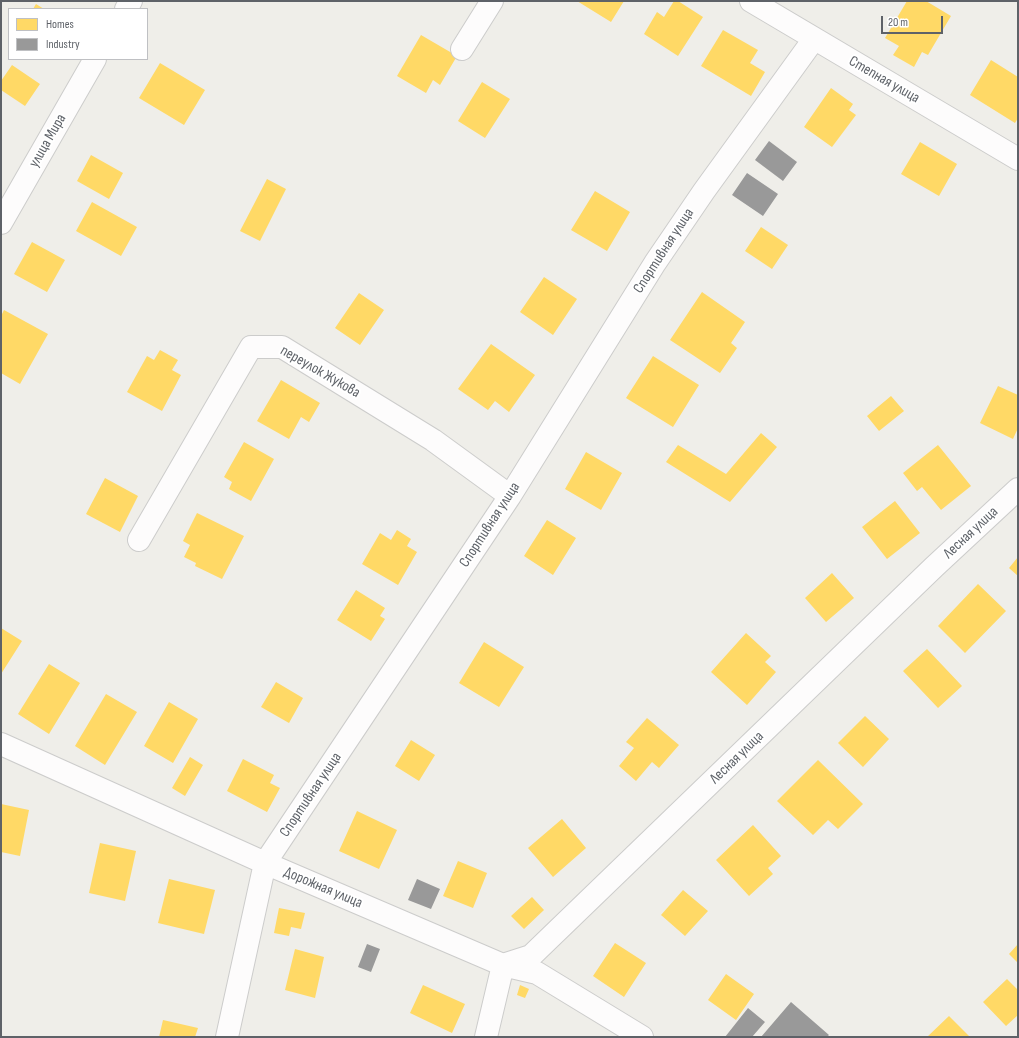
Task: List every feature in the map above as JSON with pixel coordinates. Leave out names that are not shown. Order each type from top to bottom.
[{"type":"street","points":[[462,50],[492,1]]},
{"type":"street","name":"Степная улица","points":[[751,1],[1018,159]]},
{"type":"street","name":"Спортивная улица","points":[[227,1037],[265,863],[510,496],[655,263],[704,191],[814,39]]},
{"type":"street","name":"улица Мира","points":[[1,223],[94,60]]},
{"type":"street","name":"переулок Жукова","points":[[140,540],[251,347],[282,347],[433,440],[510,496]]},
{"type":"street","name":"Лесная улица","points":[[503,966],[530,956],[1018,489]]},
{"type":"street","name":"Дорожная улица","points":[[1,744],[265,863],[503,966],[537,973],[642,1037]]},
{"type":"street","points":[[486,1037],[503,966]]},
{"type":"building: Homes","points":[[577,1],[624,1],[611,22]]},
{"type":"building: Homes","points":[[674,1],[678,1],[703,17],[678,56],[644,34],[657,12],[664,17]]},
{"type":"building: Homes","points":[[907,1],[926,1],[951,16],[928,55],[922,52],[914,67],[893,55],[899,46],[885,38]]},
{"type":"building: Homes","points":[[36,4],[42,8],[34,8]]},
{"type":"building: Homes","points":[[723,30],[758,50],[750,63],[765,72],[751,96],[701,66]]},
{"type":"building: Homes","points":[[421,35],[457,56],[440,85],[433,80],[426,93],[397,76]]},
{"type":"building: Homes","points":[[991,60],[1018,77],[1018,118],[1015,123],[970,95]]},
{"type":"building: Homes","points":[[160,63],[205,90],[184,125],[139,98]]},
{"type":"building: Homes","points":[[12,65],[40,84],[25,106],[1,90],[1,81]]},
{"type":"building: Homes","points":[[482,82],[510,99],[485,138],[458,121]]},
{"type":"building: Homes","points":[[831,88],[853,104],[849,110],[856,115],[832,147],[804,127]]},
{"type":"building: Homes","points":[[920,142],[957,164],[939,196],[901,174]]},
{"type":"building: Homes","points":[[91,155],[123,173],[109,199],[77,181]]},
{"type":"building: Homes","points":[[267,179],[286,189],[260,241],[240,231]]},
{"type":"building: Homes","points":[[595,191],[630,212],[607,251],[571,230]]},
{"type":"building: Homes","points":[[92,202],[137,227],[121,256],[76,231]]},
{"type":"building: Homes","points":[[761,227],[788,245],[772,269],[745,251]]},
{"type":"building: Homes","points":[[32,242],[65,260],[47,292],[14,274]]},
{"type":"building: Homes","points":[[544,277],[577,299],[553,335],[520,312]]},
{"type":"building: Homes","points":[[702,292],[745,322],[731,343],[737,348],[720,373],[670,340]]},
{"type":"building: Homes","points":[[359,293],[384,310],[360,345],[335,328]]},
{"type":"building: Homes","points":[[4,310],[48,334],[20,384],[1,373],[1,316]]},
{"type":"building: Homes","points":[[491,344],[535,375],[509,412],[495,401],[488,410],[458,389]]},
{"type":"building: Homes","points":[[160,350],[178,360],[172,370],[181,375],[162,411],[127,392],[147,356],[154,360]]},
{"type":"building: Homes","points":[[653,356],[699,385],[673,427],[626,398]]},
{"type":"building: Homes","points":[[281,380],[320,403],[309,422],[301,417],[289,439],[257,421]]},
{"type":"building: Homes","points":[[998,386],[1018,395],[1018,428],[1013,439],[980,423]]},
{"type":"building: Homes","points":[[891,396],[904,411],[879,431],[867,416]]},
{"type":"building: Homes","points":[[761,433],[777,447],[730,502],[666,462],[678,445],[726,474]]},
{"type":"building: Homes","points":[[244,442],[274,459],[251,501],[229,489],[232,482],[224,477]]},
{"type":"building: Homes","points":[[938,445],[971,486],[941,510],[922,487],[917,491],[903,473]]},
{"type":"building: Homes","points":[[586,452],[622,473],[601,510],[565,489]]},
{"type":"building: Homes","points":[[105,478],[138,496],[120,532],[86,514]]},
{"type":"building: Homes","points":[[895,501],[920,533],[887,559],[862,527]]},
{"type":"building: Homes","points":[[197,513],[244,536],[222,579],[195,566],[196,563],[184,557],[190,545],[183,541]]},
{"type":"building: Homes","points":[[547,520],[576,538],[553,575],[524,556]]},
{"type":"building: Homes","points":[[397,530],[411,539],[407,546],[417,552],[398,585],[362,564],[380,533],[391,540]]},
{"type":"building: Homes","points":[[1018,557],[1018,576],[1009,568]]},
{"type":"building: Homes","points":[[832,573],[854,598],[826,622],[805,598]]},
{"type":"building: Homes","points":[[978,584],[1006,611],[965,653],[938,626]]},
{"type":"building: Homes","points":[[356,590],[385,608],[380,616],[385,619],[371,641],[337,620]]},
{"type":"building: Homes","points":[[1,628],[22,641],[1,674]]},
{"type":"building: Homes","points":[[746,633],[771,656],[765,662],[776,672],[747,705],[711,672]]},
{"type":"building: Homes","points":[[484,642],[524,667],[499,707],[459,683]]},
{"type":"building: Homes","points":[[927,649],[962,686],[938,708],[903,671]]},
{"type":"building: Homes","points":[[49,664],[80,683],[49,734],[18,714]]},
{"type":"building: Homes","points":[[276,682],[303,698],[289,723],[261,707]]},
{"type":"building: Homes","points":[[106,694],[137,712],[105,765],[75,746]]},
{"type":"building: Homes","points":[[169,702],[198,719],[173,763],[144,746]]},
{"type":"building: Homes","points":[[865,716],[889,739],[863,767],[838,743]]},
{"type":"building: Homes","points":[[647,718],[679,745],[659,768],[652,762],[636,781],[619,766],[634,748],[626,742]]},
{"type":"building: Homes","points":[[411,740],[435,755],[419,781],[395,766]]},
{"type":"building: Homes","points":[[190,757],[203,765],[185,796],[172,788]]},
{"type":"building: Homes","points":[[243,759],[274,775],[270,783],[280,788],[267,812],[227,791]]},
{"type":"building: Homes","points":[[818,760],[863,804],[838,829],[828,820],[813,835],[777,801]]},
{"type":"building: Homes","points":[[1,804],[29,810],[20,856],[1,852]]},
{"type":"building: Homes","points":[[357,811],[397,830],[379,869],[339,851]]},
{"type":"building: Homes","points":[[562,819],[586,848],[553,877],[528,848]]},
{"type":"building: Homes","points":[[753,825],[781,856],[768,868],[773,874],[749,896],[716,860]]},
{"type":"building: Homes","points":[[100,843],[136,851],[125,901],[89,893]]},
{"type":"building: Homes","points":[[458,861],[487,873],[473,908],[443,896]]},
{"type":"building: Homes","points":[[169,879],[215,890],[204,934],[158,923]]},
{"type":"building: Homes","points":[[683,890],[708,911],[685,936],[661,915]]},
{"type":"building: Homes","points":[[532,897],[544,910],[524,929],[511,916]]},
{"type":"building: Homes","points":[[279,908],[305,913],[301,929],[291,927],[289,936],[274,933]]},
{"type":"building: Homes","points":[[615,943],[646,963],[624,997],[593,976]]},
{"type":"building: Homes","points":[[1018,944],[1018,963],[1009,954]]},
{"type":"building: Homes","points":[[295,949],[324,957],[315,998],[285,990]]},
{"type":"building: Homes","points":[[726,974],[754,994],[736,1020],[708,1000]]},
{"type":"building: Homes","points":[[1007,979],[1018,990],[1018,1015],[1006,1026],[983,1002]]},
{"type":"building: Homes","points":[[423,985],[465,1004],[452,1033],[410,1013]]},
{"type":"building: Homes","points":[[520,985],[529,989],[525,998],[517,995]]},
{"type":"building: Homes","points":[[949,1016],[970,1037],[927,1037]]},
{"type":"building: Homes","points":[[163,1020],[198,1028],[195,1037],[159,1037]]},
{"type":"building: Industry","points":[[769,141],[797,162],[783,181],[755,160]]},
{"type":"building: Industry","points":[[747,173],[778,194],[763,216],[732,195]]},
{"type":"building: Industry","points":[[417,879],[440,889],[431,909],[408,900]]},
{"type":"building: Industry","points":[[367,944],[380,949],[371,972],[358,967]]},
{"type":"building: Industry","points":[[791,1002],[829,1035],[827,1037],[761,1037]]},
{"type":"building: Industry","points":[[748,1008],[765,1022],[752,1037],[725,1037]]}]
